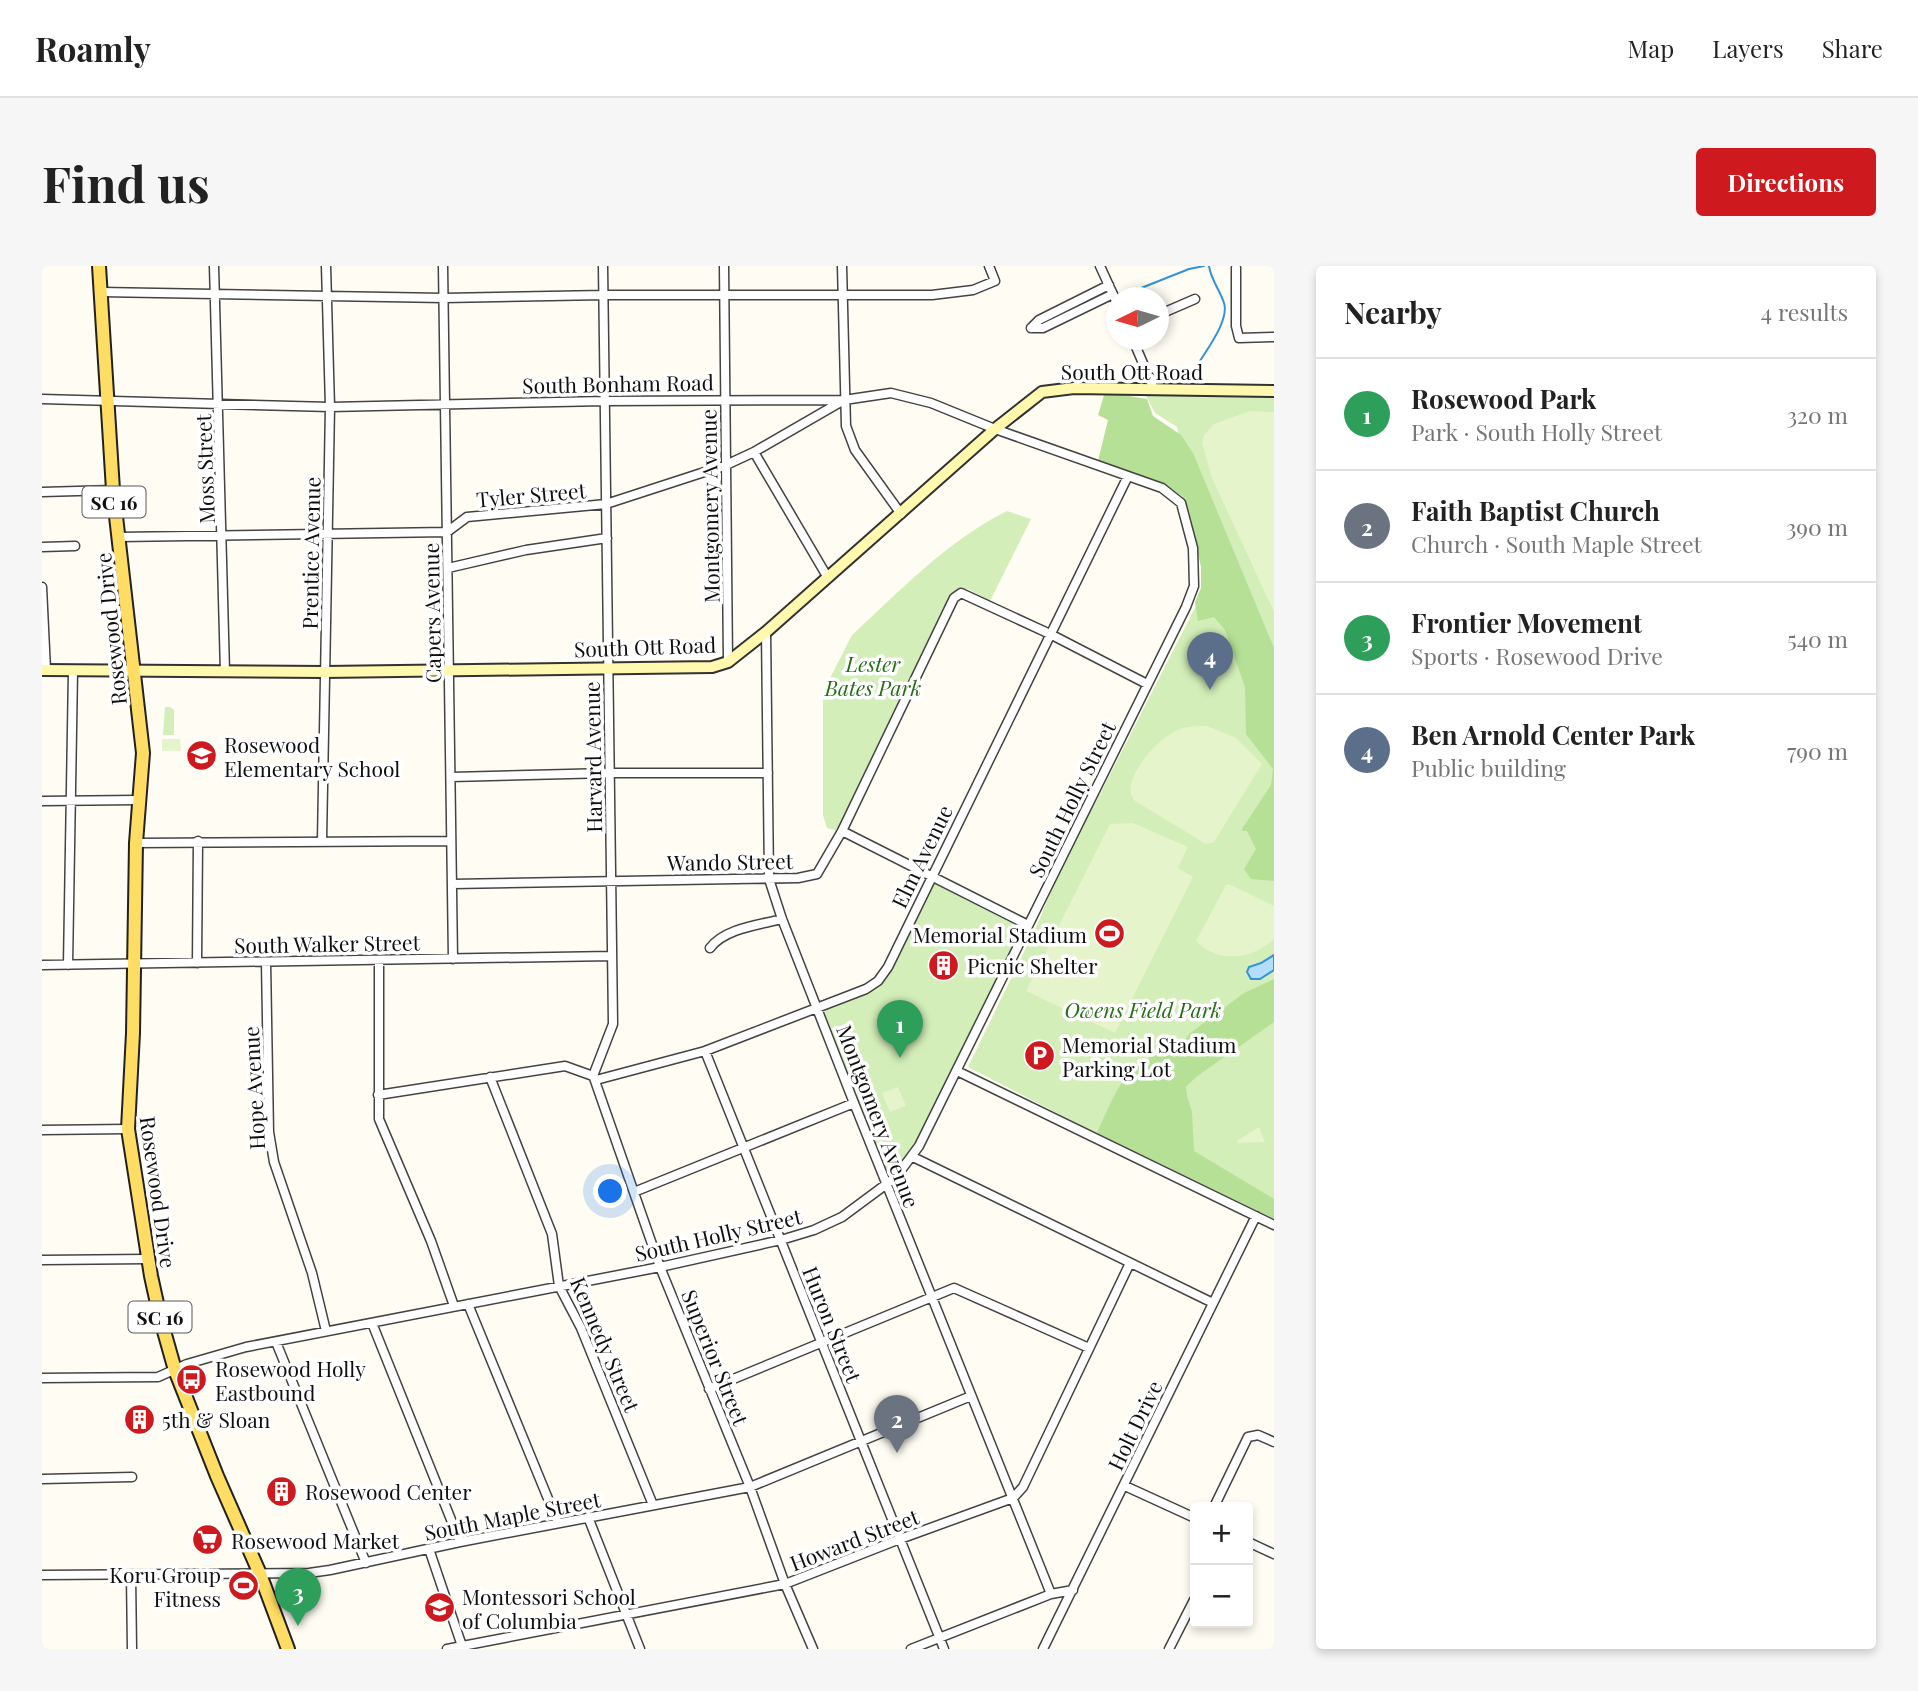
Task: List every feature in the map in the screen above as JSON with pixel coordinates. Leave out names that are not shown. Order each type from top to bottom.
[{"type":"main road","name":"Rosewood Drive","points":[[99,266],[113,490],[141,737],[134,760],[134,794],[138,800],[128,1129],[148,1259],[175,1370],[260,1574],[288,1649]]},
{"type":"street","name":"Moss Street","points":[[214,266],[226,671]]},
{"type":"street","name":"Prentice Avenue","points":[[322,840],[330,407],[326,266]]},
{"type":"street","name":"Capers Avenue","points":[[443,266],[453,959]]},
{"type":"street","name":"Harvard Avenue","points":[[594,1078],[612,1024],[603,266]]},
{"type":"street","name":"Montgomery Avenue","points":[[724,266],[728,662]]},
{"type":"street","points":[[842,266],[846,426],[855,450],[901,514]]},
{"type":"street","points":[[101,292],[444,299],[604,295],[932,295],[973,290],[995,281],[989,266]]},
{"type":"street","points":[[1100,266],[1109,285],[1039,320],[1031,328],[1043,328],[1106,302]]},
{"type":"street","points":[[1236,268],[1236,326],[1239,338],[1274,337]]},
{"type":"street","points":[[1169,310],[1195,299]]},
{"type":"street","points":[[1137,350],[1154,389]]},
{"type":"street","name":"South Ott Road","points":[[44,670],[325,672],[712,667],[728,662],[766,632],[995,429],[1042,392],[1074,388],[1274,391]]},
{"type":"street","name":"South Bonham Road","points":[[42,399],[330,407],[725,399],[844,400],[891,393],[931,403],[995,429],[1162,488],[1176,497]]},
{"type":"street","name":"Tyler Street","points":[[119,537],[447,532],[467,517],[606,504],[726,465],[754,452],[844,400]]},
{"type":"street","points":[[754,452],[828,578]]},
{"type":"street","name":"Elm Avenue","points":[[594,1078],[705,1051],[866,989],[879,980],[1128,476]]},
{"type":"street","points":[[42,492],[113,490]]},
{"type":"street","name":"South Holly Street","points":[[42,1378],[158,1377],[187,1364],[246,1347],[660,1267],[781,1240],[814,1230],[842,1217],[887,1184],[913,1157],[1186,607],[1194,586],[1193,548],[1185,514],[1176,497]]},
{"type":"street","points":[[448,568],[526,550],[607,538]]},
{"type":"street","points":[[42,547],[75,545]]},
{"type":"street","points":[[42,587],[44,670]]},
{"type":"street","name":"Wando Street","points":[[452,884],[769,879],[817,874],[842,831],[954,598],[961,593],[1050,634]]},
{"type":"street","name":"Montgomery Avenue","points":[[766,632],[769,879],[854,1103],[1051,1594]]},
{"type":"street","points":[[1050,634],[1147,684]]},
{"type":"street","points":[[68,965],[73,671]]},
{"type":"street","points":[[450,777],[768,773]]},
{"type":"street","points":[[42,801],[138,800]]},
{"type":"street","points":[[842,831],[1028,925]]},
{"type":"street","points":[[197,963],[198,841]]},
{"type":"street","points":[[136,843],[451,841]]},
{"type":"street","points":[[710,948],[716,940],[725,935],[782,919]]},
{"type":"street","name":"South Walker Street","points":[[42,965],[612,956]]},
{"type":"street","points":[[379,960],[379,1119],[431,1241],[454,1306]]},
{"type":"street","name":"Hope Avenue","points":[[267,962],[267,1096],[270,1142],[274,1162],[312,1273],[326,1331]]},
{"type":"street","name":"Huron Street","points":[[705,1051],[944,1649]]},
{"type":"street","points":[[378,1095],[565,1066],[594,1078]]},
{"type":"street","points":[[957,1071],[1274,1225]]},
{"type":"street","name":"Kennedy Street","points":[[490,1077],[552,1234],[559,1286],[581,1328],[653,1505]]},
{"type":"street","name":"Superior Street","points":[[594,1078],[660,1267],[813,1649]]},
{"type":"street","points":[[634,1192],[854,1103]]},
{"type":"street","points":[[42,1130],[128,1129]]},
{"type":"street","points":[[913,1157],[1213,1303]]},
{"type":"street","name":"Holt Drive","points":[[1043,1649],[1256,1216]]},
{"type":"street","points":[[43,1262],[148,1259]]},
{"type":"street","points":[[1013,1498],[1023,1487],[1130,1263]]},
{"type":"street","points":[[709,1389],[954,1288],[1089,1348]]},
{"type":"street","points":[[468,1304],[558,1523]]},
{"type":"street","points":[[372,1323],[460,1542]]},
{"type":"street","points":[[276,1342],[366,1563]]},
{"type":"street","name":"South Maple Street","points":[[42,1576],[309,1573],[366,1563],[460,1542],[750,1487],[971,1396]]},
{"type":"street","points":[[1216,1502],[1248,1437],[1258,1435],[1274,1442]]},
{"type":"street","points":[[42,1479],[132,1478]]},
{"type":"street","points":[[1125,1486],[1190,1516]]},
{"type":"street","name":"Howard Street","points":[[447,1649],[785,1584],[1013,1498]]},
{"type":"street","points":[[587,1517],[640,1649]]},
{"type":"street","points":[[1253,1544],[1274,1554]]},
{"type":"street","points":[[429,1549],[462,1648]]},
{"type":"street","points":[[131,1575],[132,1649]]},
{"type":"street","points":[[911,1649],[1051,1594],[1073,1590]]},
{"type":"street","points":[[1169,1649],[1190,1608]]},
{"type":"green space","points":[[1105,392],[1147,399],[1153,416],[1181,435],[1193,453],[1274,648],[1274,881],[1251,879],[1244,869],[1256,849],[1247,831],[1242,829],[1271,785],[1273,769],[1246,734],[1245,687],[1225,630],[1214,617],[1198,621],[1195,602],[1201,588],[1201,567],[1189,512],[1182,496],[1162,483],[1098,461],[1108,420],[1098,415]]},
{"type":"green space","name":"Owens Field Park","points":[[1145,394],[1274,397],[1274,1213],[1167,1161],[1086,1128],[968,1067],[1038,923],[1064,859],[1206,586],[1177,427],[1155,413]]},
{"type":"green space","points":[[1250,411],[1274,412],[1274,612],[1212,478],[1202,443],[1204,435],[1214,424]]},
{"type":"green space","name":"Lester Bates Park","points":[[1007,511],[1031,519],[990,601],[968,589],[961,590],[837,831],[827,828],[823,815],[823,692],[852,635],[945,552],[985,523]]},
{"type":"green space","points":[[165,707],[174,710],[174,735],[163,735]]},
{"type":"green space","points":[[1207,726],[1236,738],[1262,764],[1214,842],[1206,844],[1135,801],[1131,792],[1136,771],[1162,740],[1180,729]]},
{"type":"green space","points":[[162,739],[180,739],[181,751],[162,751]]},
{"type":"green space","name":"Memorial Stadium","points":[[1133,823],[1188,847],[1178,868],[1193,877],[1115,1033],[1026,991],[1110,824]]},
{"type":"green space","points":[[934,882],[1020,925],[1022,930],[921,1135],[903,1163],[890,1175],[886,1172],[824,1012],[826,1008],[881,984]]},
{"type":"green space","points":[[1229,884],[1274,906],[1274,939],[1245,955],[1225,956],[1196,941]]},
{"type":"green space","points":[[1274,979],[1274,1022],[1196,1077],[1186,1087],[1192,1112],[1194,1151],[1274,1199],[1274,1219],[1097,1133],[1118,1090],[1135,1067],[1161,1053],[1179,1050],[1189,1034],[1244,993]]},
{"type":"green space","points":[[898,1087],[906,1106],[890,1112],[882,1093]]},
{"type":"green space","points":[[1259,1127],[1265,1142],[1238,1143],[1237,1141]]},
{"type":"water","points":[[1274,955],[1274,970],[1260,979],[1251,979],[1247,972],[1249,967]]},
{"type":"waterway","points":[[1144,287],[1204,266]]},
{"type":"waterway","points":[[1195,369],[1220,328],[1225,310],[1209,266]]},
{"type":"place","name":"Ben Arnold Center Park","points":[[1210,690]]},
{"type":"place","name":"Rosewood Elementary School","points":[[201,756]]},
{"type":"place","name":"Memorial Stadium","points":[[1110,934]]},
{"type":"place","name":"Picnic Shelter","points":[[944,965]]},
{"type":"place","name":"Memorial Stadium Parking Lot","points":[[1039,1056]]},
{"type":"place","name":"Rosewood Park","points":[[900,1058]]},
{"type":"place","name":"Rosewood Holly Eastbound","points":[[192,1380]]},
{"type":"place","name":"5th & Sloan","points":[[139,1419]]},
{"type":"place","name":"Faith Baptist Church","points":[[897,1453]]},
{"type":"place","name":"Rosewood Center","points":[[282,1491]]},
{"type":"place","name":"Rosewood Market","points":[[208,1540]]},
{"type":"place","name":"Koru Group Fitness","points":[[244,1586]]},
{"type":"place","name":"Montessori School of Columbia","points":[[439,1608]]},
{"type":"place","name":"Frontier Movement","points":[[298,1626]]}]
